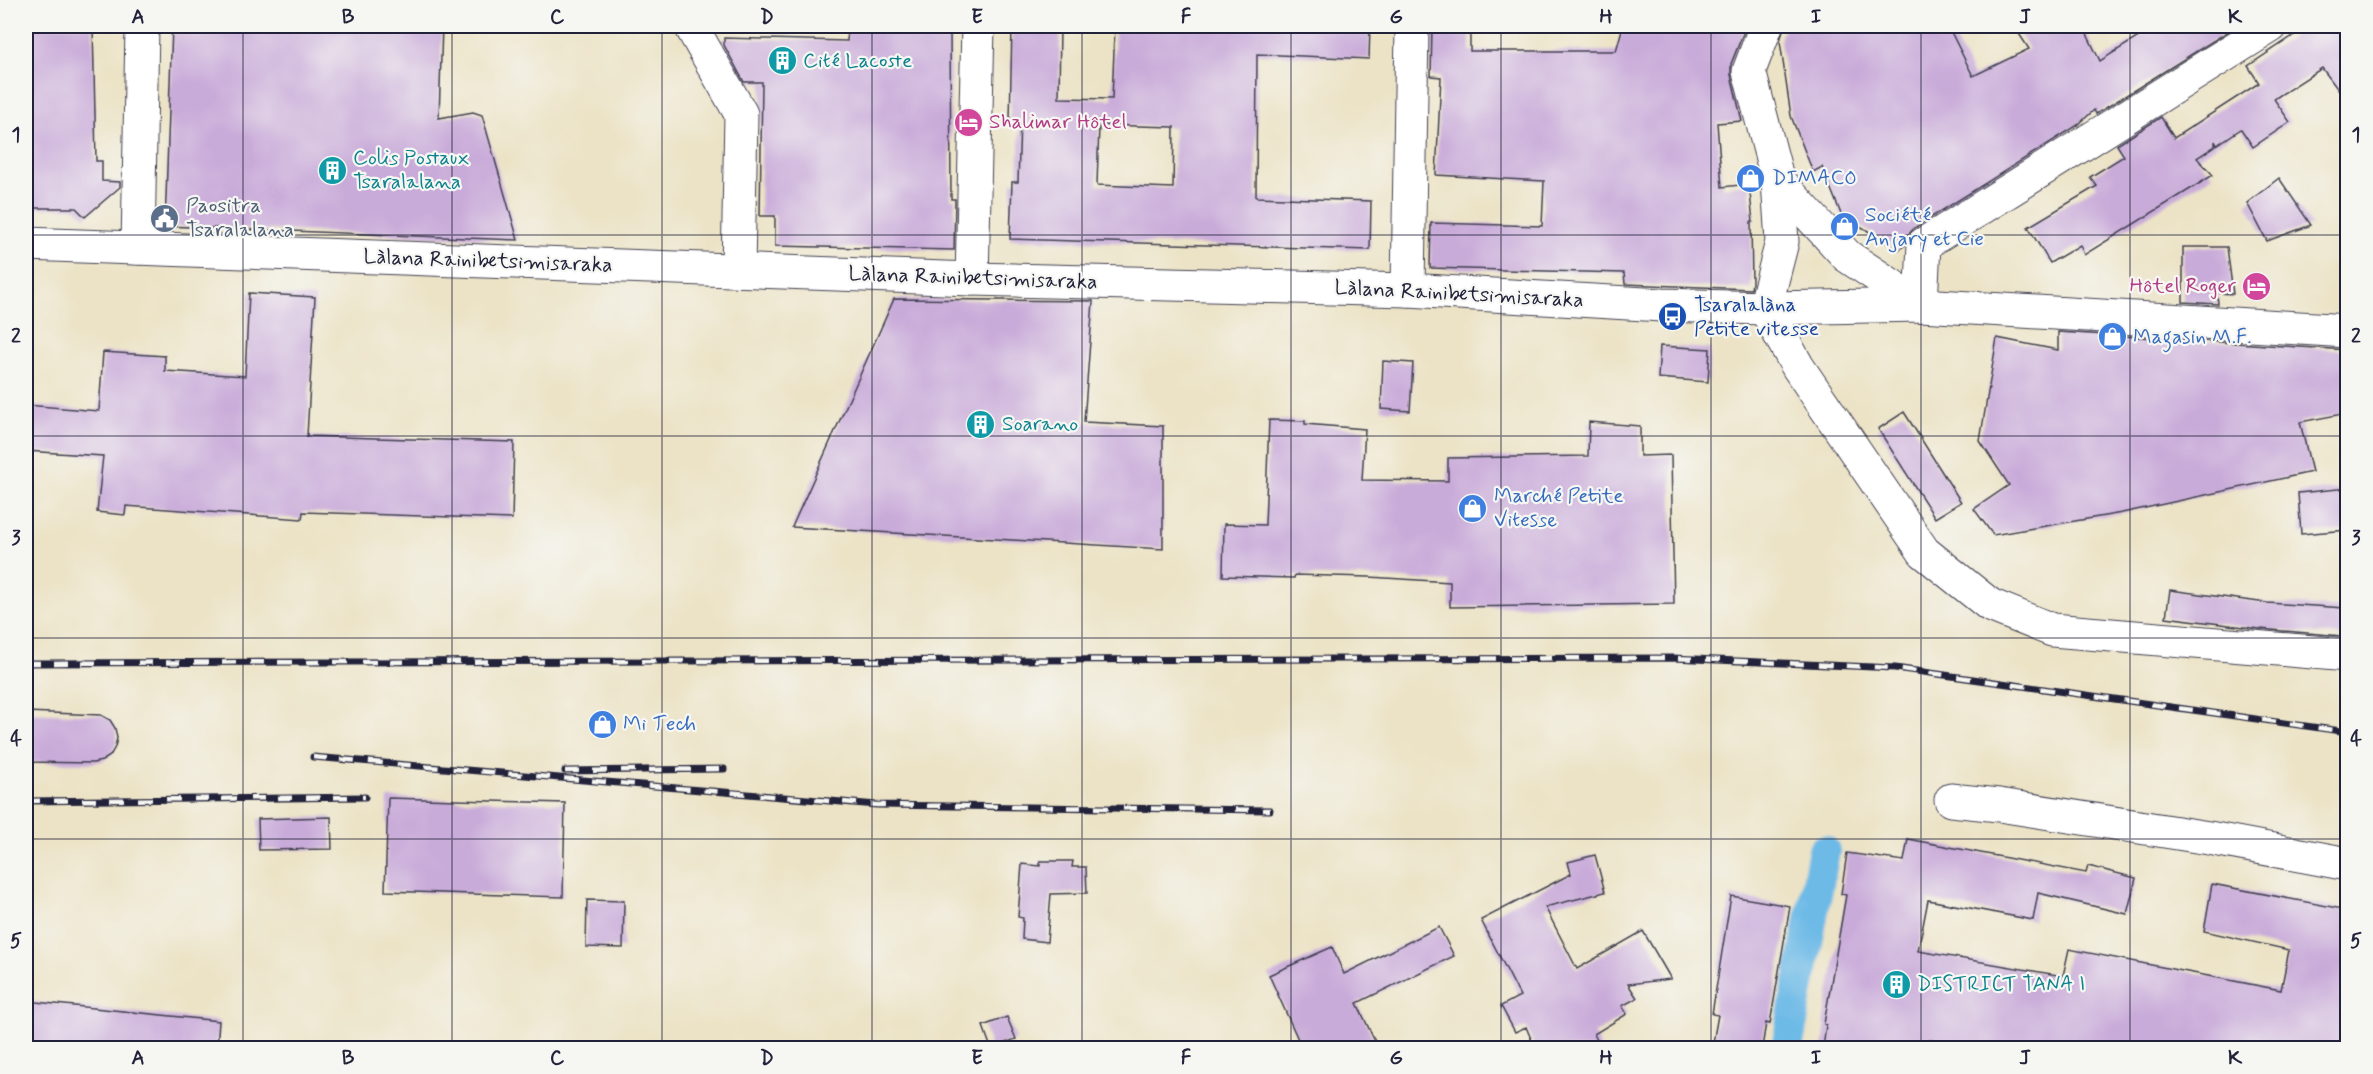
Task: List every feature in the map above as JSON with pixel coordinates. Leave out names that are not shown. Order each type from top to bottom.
[{"type":"street","points":[[138,248],[142,26]]},
{"type":"street","points":[[691,26],[741,114],[738,270]]},
{"type":"street","points":[[972,279],[978,26]]},
{"type":"street","points":[[1408,290],[1412,26]]},
{"type":"street","points":[[1766,26],[1749,71],[1778,181],[1782,242],[1765,308],[1798,367],[1924,552],[1990,605],[2052,630],[2348,655]]},
{"type":"street","points":[[1921,305],[1924,244],[2271,26]]},
{"type":"street","points":[[1778,181],[1847,256],[1921,305]]},
{"type":"street","name":"Làlana Rainibetsimisaraka","points":[[26,244],[972,279],[1408,290],[1765,308],[1921,305],[2348,331]]},
{"type":"street","points":[[1951,800],[1999,805],[2209,838],[2348,864]]},
{"type":"building","points":[[26,26],[93,26],[96,161],[102,161],[102,181],[120,182],[120,187],[85,217],[76,208],[26,208]]},
{"type":"building","name":"Colis Postaux Tsaralalana","points":[[172,26],[442,26],[439,118],[473,112],[482,115],[518,240],[165,226]]},
{"type":"building","points":[[848,26],[950,26],[951,199],[955,199],[954,250],[775,246],[775,216],[760,216],[762,82],[744,82],[724,45],[724,38],[847,41]]},
{"type":"building","points":[[1012,26],[1060,26],[1059,98],[1112,99],[1115,26],[1370,26],[1369,59],[1257,54],[1256,197],[1371,201],[1370,250],[1010,239],[1012,182],[1018,182],[1020,122],[1010,121]],"holes":[[[1099,125],[1174,127],[1173,188],[1097,185]]]},
{"type":"building","points":[[1432,26],[1470,26],[1470,51],[1616,51],[1623,26],[1746,26],[1731,64],[1731,75],[1742,121],[1717,123],[1722,187],[1749,184],[1753,222],[1751,222],[1751,289],[1625,284],[1624,273],[1430,268],[1431,223],[1542,226],[1544,181],[1436,175],[1441,77],[1431,76]]},
{"type":"building","points":[[1784,26],[1948,26],[1973,76],[2029,49],[2014,26],[2083,26],[2100,61],[2156,26],[2237,26],[2096,114],[2094,110],[2078,125],[1914,228],[1908,235],[1905,245],[1898,250],[1841,214],[1822,167],[1813,172],[1791,116],[1780,41]]},
{"type":"building","points":[[2308,26],[2348,26],[2348,103],[2322,68],[2274,99],[2290,122],[2253,147],[2241,129],[2217,145],[2215,141],[2215,146],[2197,158],[2213,175],[2084,255],[2080,245],[2050,263],[2028,227],[2097,186],[2090,177],[2124,156],[2117,145],[2161,117],[2174,138],[2259,83],[2248,66]]},
{"type":"building","points":[[2279,178],[2311,225],[2267,241],[2247,203]]},
{"type":"building","points":[[2183,247],[2227,247],[2233,294],[2217,293],[2218,304],[2183,302]]},
{"type":"building","points":[[249,293],[315,297],[307,436],[514,442],[512,519],[303,512],[302,519],[126,506],[125,515],[97,512],[103,456],[26,451],[26,405],[99,411],[103,352],[165,356],[165,371],[245,376]]},
{"type":"building","name":"Soarano","points":[[894,299],[1093,301],[1084,422],[1163,426],[1163,549],[792,527]]},
{"type":"building","points":[[2058,332],[2348,350],[2348,413],[2300,422],[2312,472],[2122,513],[1993,535],[1974,509],[2009,485],[1980,441],[1997,338],[2058,350]]},
{"type":"building","points":[[1660,346],[1710,349],[1708,382],[1658,378]]},
{"type":"building","points":[[1383,361],[1413,363],[1410,411],[1381,409]]},
{"type":"building","points":[[1904,412],[1961,502],[1935,518],[1878,429]]},
{"type":"building","points":[[1269,420],[1305,421],[1305,424],[1365,429],[1362,480],[1448,481],[1448,458],[1588,456],[1589,422],[1640,426],[1640,456],[1671,455],[1674,604],[1450,607],[1450,582],[1295,575],[1294,578],[1223,576],[1224,524],[1265,525]]},
{"type":"building","points":[[2348,488],[2348,530],[2301,534],[2298,493]]},
{"type":"building","points":[[2170,590],[2267,603],[2345,608],[2342,636],[2260,629],[2166,617]]},
{"type":"building","points":[[26,712],[101,715],[110,720],[115,728],[117,738],[115,747],[110,756],[93,763],[26,762]]},
{"type":"building","points":[[388,798],[565,803],[563,897],[385,891]]},
{"type":"building","points":[[331,817],[332,849],[259,850],[258,819]]},
{"type":"building","points":[[1908,839],[2086,873],[2088,866],[2136,878],[2127,914],[2038,893],[2033,920],[1928,900],[1918,951],[2063,976],[2069,949],[2281,990],[2289,950],[2204,931],[2212,884],[2348,910],[2348,1048],[1980,1048],[1930,1040],[1929,1048],[1823,1048],[1826,1025],[1824,1024],[1846,895],[1841,894],[1847,853],[1904,861]]},
{"type":"building","points":[[1595,855],[1605,892],[1545,907],[1577,969],[1643,931],[1671,979],[1628,984],[1637,998],[1622,1006],[1627,1014],[1594,1034],[1601,1048],[1535,1048],[1526,1027],[1515,1032],[1501,1006],[1520,996],[1481,920],[1571,874],[1568,862]]},
{"type":"building","points":[[1040,861],[1073,861],[1072,867],[1086,867],[1087,893],[1051,894],[1047,942],[1022,939],[1023,918],[1018,917],[1022,864],[1040,866]]},
{"type":"building","points":[[1731,896],[1790,906],[1770,1024],[1766,1023],[1762,1048],[1712,1048],[1718,1015],[1712,1014]]},
{"type":"building","points":[[587,900],[624,901],[623,948],[586,947]]},
{"type":"building","points":[[1439,927],[1454,956],[1357,1003],[1378,1048],[1302,1048],[1269,975],[1332,947],[1344,974]]},
{"type":"building","points":[[26,1001],[219,1021],[217,1048],[26,1048]]},
{"type":"building","points":[[1007,1017],[1016,1039],[991,1048],[983,1026]]},
{"type":"waterway","points":[[1787,1048],[1824,851]]},
{"type":"railway","points":[[26,663],[1673,658],[1895,668],[2348,732]]},
{"type":"railway","points":[[313,757],[877,805],[1270,810]]},
{"type":"railway","points":[[565,771],[724,769]]},
{"type":"railway","points":[[26,801],[365,797]]},
{"type":"place","name":"Cité Lacoste","points":[[782,61]]},
{"type":"place","name":"Shalimar Hôtel","points":[[968,122]]},
{"type":"place","name":"Colis Postaux Tsaralalana","points":[[332,170]]},
{"type":"place","name":"DIMACO","points":[[1751,178]]},
{"type":"place","name":"Paositra Tsaralalana","points":[[165,218]]},
{"type":"place","name":"Société Anjary et Cie","points":[[1844,227]]},
{"type":"place","name":"Hôtel Roger","points":[[2257,286]]},
{"type":"place","name":"Tsaralalàna Petite vitesse","points":[[1673,317]]},
{"type":"place","name":"Magasin M.F.","points":[[2112,337]]},
{"type":"place","name":"Soarano","points":[[981,424]]},
{"type":"place","name":"Marché Petite Vitesse","points":[[1473,508]]},
{"type":"place","name":"Mi Tech","points":[[602,724]]},
{"type":"place","name":"DISTRICT TANA I","points":[[1896,984]]}]
